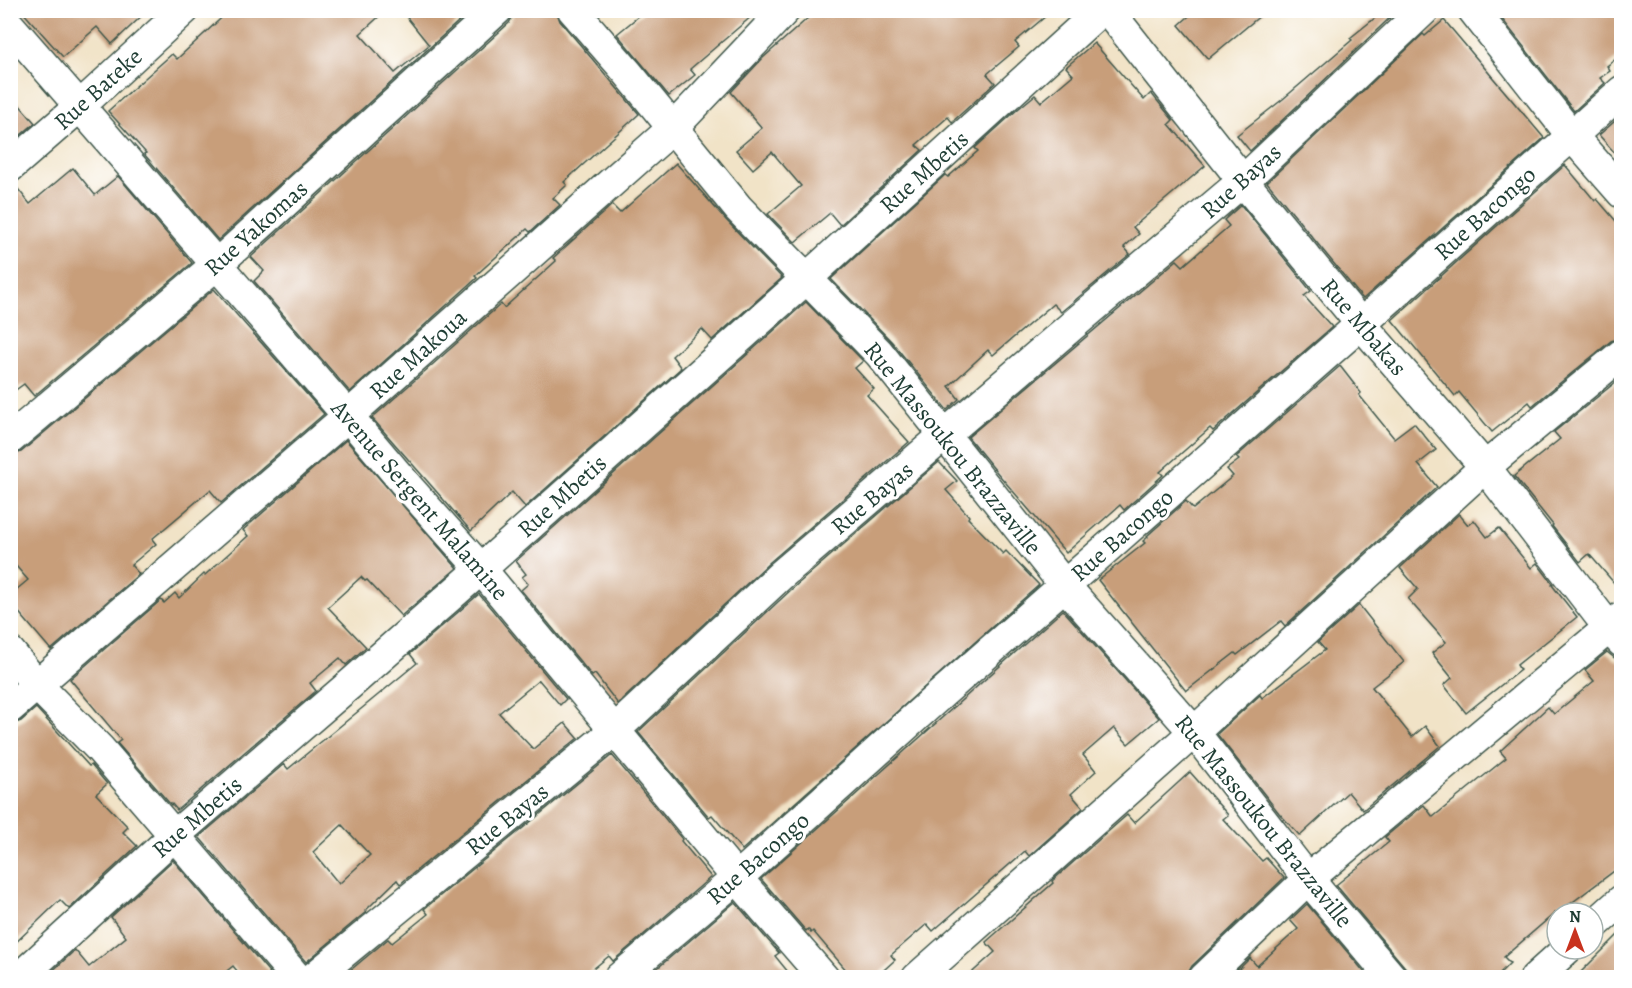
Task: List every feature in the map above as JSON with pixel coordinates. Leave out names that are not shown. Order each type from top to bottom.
[{"type":"street","name":"Rue Bateke","points":[[10,167],[80,107],[184,10]]},
{"type":"street","name":"Rue Yakomas","points":[[10,439],[216,265],[497,10]]},
{"type":"street","name":"Rue Massoukou Brazzaville","points":[[573,10],[738,208],[879,353],[1065,586],[1194,732],[1308,879],[1392,978]]},
{"type":"street","name":"Rue Makoua","points":[[10,708],[348,416],[673,128],[785,10]]},
{"type":"street","name":"Rue Mbetis","points":[[19,978],[174,836],[481,569],[806,279],[1101,10]]},
{"type":"street","name":"Rue Mbakas","points":[[1108,10],[1243,182],[1361,324],[1485,467],[1617,629]]},
{"type":"street","name":"Rue Bayas","points":[[313,978],[615,730],[782,575],[1243,182],[1424,10]]},
{"type":"street","points":[[1473,10],[1572,136],[1622,193]]},
{"type":"street","name":"Avenue Sergent Malamine","points":[[10,26],[481,569],[737,878],[824,978]]},
{"type":"street","name":"Rue Bacongo","points":[[619,978],[737,878],[931,703],[1622,91]]},
{"type":"street","points":[[916,978],[1194,732],[1485,467],[1622,354]]},
{"type":"street","points":[[1204,978],[1308,879],[1617,629]]},
{"type":"street","points":[[10,651],[37,685],[100,749],[297,978]]},
{"type":"street","points":[[1605,915],[1622,900]]},
{"type":"street","points":[[1535,978],[1554,961]]},
{"type":"building","points":[[21,10],[148,10],[112,44],[97,27],[63,57]]},
{"type":"building","points":[[230,10],[386,10],[360,34],[395,73],[429,45],[401,10],[471,10],[218,240],[108,111],[172,54],[177,59]]},
{"type":"building","points":[[514,10],[556,10],[560,21],[639,114],[564,182],[567,185],[553,198],[560,205],[530,232],[527,229],[475,276],[477,278],[350,392],[254,281],[264,271],[251,257],[509,23]]},
{"type":"building","points":[[759,10],[690,69],[695,75],[669,96],[617,34],[645,11]]},
{"type":"building","points":[[817,10],[1053,10],[1015,42],[1019,47],[987,74],[995,83],[952,122],[948,117],[916,145],[922,150],[840,225],[830,213],[795,242],[768,214],[801,186],[772,152],[753,169],[736,150],[762,128],[731,92],[763,58]]},
{"type":"building","points":[[1196,10],[1267,10],[1208,59],[1179,25]]},
{"type":"building","points":[[1385,10],[1398,10],[1250,151],[1237,135],[1283,99],[1352,40],[1350,38]]},
{"type":"building","points":[[1495,10],[1622,10],[1622,54],[1607,66],[1610,71],[1600,78],[1605,83],[1574,111]]},
{"type":"building","points":[[1444,20],[1544,138],[1363,299],[1267,182],[1423,34],[1425,36]]},
{"type":"building","points":[[1094,43],[1144,100],[1151,93],[1173,120],[1169,124],[1205,166],[1133,227],[1139,234],[1124,247],[1130,254],[1061,312],[1053,304],[993,355],[988,350],[949,386],[959,399],[947,410],[892,342],[831,279],[945,175],[948,177],[978,151],[975,148],[1018,109],[1035,95],[1041,102],[1073,75],[1066,67]]},
{"type":"building","points":[[10,94],[35,123],[10,144]]},
{"type":"building","points":[[1622,115],[1622,161],[1599,135]]},
{"type":"building","points":[[676,163],[726,220],[782,278],[712,340],[702,329],[672,356],[681,368],[525,507],[512,492],[471,531],[372,418],[501,304],[504,308],[556,261],[553,258],[612,205],[620,213]]},
{"type":"building","points":[[1565,165],[1595,201],[1597,199],[1622,228],[1622,337],[1611,341],[1532,406],[1529,402],[1492,432],[1459,392],[1455,396],[1392,320]]},
{"type":"building","points":[[73,168],[95,195],[118,176],[192,263],[34,396],[24,384],[10,394],[10,184],[14,184],[30,204]]},
{"type":"building","points":[[1241,205],[1311,291],[1304,296],[1332,327],[1213,431],[1210,428],[1160,472],[1163,475],[1124,510],[1120,505],[1066,553],[968,437],[1177,260],[1183,266],[1229,226],[1224,220]]},
{"type":"building","points":[[214,289],[324,414],[221,503],[210,490],[152,539],[156,544],[131,565],[139,574],[51,650],[10,602],[10,595],[28,580],[10,559],[10,456],[21,452]]},
{"type":"building","points":[[806,302],[863,361],[855,368],[874,389],[867,395],[909,442],[770,562],[618,704],[595,674],[592,676],[521,590],[528,584],[522,577],[526,574],[516,561]]},
{"type":"building","points":[[1340,366],[1361,393],[1359,395],[1394,438],[1414,423],[1436,450],[1418,464],[1437,487],[1285,626],[1281,621],[1186,691],[1098,580],[1145,543],[1143,541],[1147,536],[1186,501],[1193,509],[1233,476],[1227,469],[1239,460],[1236,457]]},
{"type":"building","points":[[1622,377],[1622,592],[1589,554],[1580,562],[1514,476],[1560,439],[1554,432]]},
{"type":"building","points":[[346,440],[457,568],[401,616],[367,580],[361,577],[328,607],[366,647],[346,665],[340,658],[310,683],[316,691],[177,810],[117,743],[121,740],[70,679],[161,600],[164,603],[175,593],[179,598],[248,536],[243,530]]},
{"type":"building","points":[[939,462],[957,481],[946,490],[969,516],[968,518],[1003,554],[1006,551],[1039,585],[742,850],[712,815],[709,817],[638,732],[793,588]]},
{"type":"building","points":[[1459,514],[1468,525],[1474,520],[1487,537],[1499,528],[1531,568],[1537,563],[1577,617],[1517,665],[1520,670],[1466,713],[1444,685],[1452,678],[1432,653],[1446,642],[1408,599],[1418,589],[1400,568]]},
{"type":"building","points":[[479,594],[566,699],[560,705],[539,680],[499,713],[533,749],[565,723],[578,738],[400,884],[397,880],[366,912],[306,962],[199,837],[284,764],[288,769],[417,663],[410,654]],"holes":[[[342,825],[370,855],[339,884],[313,852]]]},
{"type":"building","points":[[1359,605],[1404,662],[1372,687],[1412,737],[1425,726],[1440,746],[1363,810],[1348,792],[1300,836],[1217,734],[1260,695],[1262,698],[1325,650],[1318,642]]},
{"type":"building","points":[[1063,610],[1159,718],[1128,744],[1114,728],[1083,755],[1096,771],[1071,794],[1083,808],[1029,856],[1025,851],[933,931],[927,924],[891,955],[895,960],[875,978],[853,978],[813,931],[811,933],[808,929],[806,931],[761,879]]},
{"type":"building","points":[[1607,652],[1622,664],[1622,865],[1574,901],[1545,901],[1545,922],[1504,957],[1510,963],[1495,978],[1414,978],[1336,885],[1389,842],[1385,837],[1424,805],[1433,817],[1506,758],[1500,751],[1548,707],[1554,714],[1594,681],[1585,670]]},
{"type":"building","points":[[36,708],[107,784],[96,794],[128,827],[123,832],[137,846],[69,909],[60,900],[10,948],[10,725],[21,721]]},
{"type":"building","points":[[612,755],[711,877],[613,961],[609,956],[582,978],[341,978],[388,939],[392,943],[428,914],[424,909]]},
{"type":"building","points":[[1190,772],[1228,815],[1223,819],[1262,861],[1266,858],[1284,878],[1192,966],[1187,978],[966,978],[995,952],[986,942],[1053,883],[1052,881],[1127,815],[1134,823]]},
{"type":"building","points":[[173,860],[274,978],[243,978],[233,966],[218,978],[45,978],[75,950],[89,967],[126,937],[111,917]]},
{"type":"building","points":[[735,902],[779,953],[775,956],[793,978],[646,978]]},
{"type":"building","points":[[1307,904],[1365,973],[1360,978],[1230,978],[1250,958],[1257,966],[1298,929],[1290,920]]},
{"type":"building","points":[[1622,931],[1622,978],[1575,978],[1592,961],[1605,961],[1605,948]]}]
